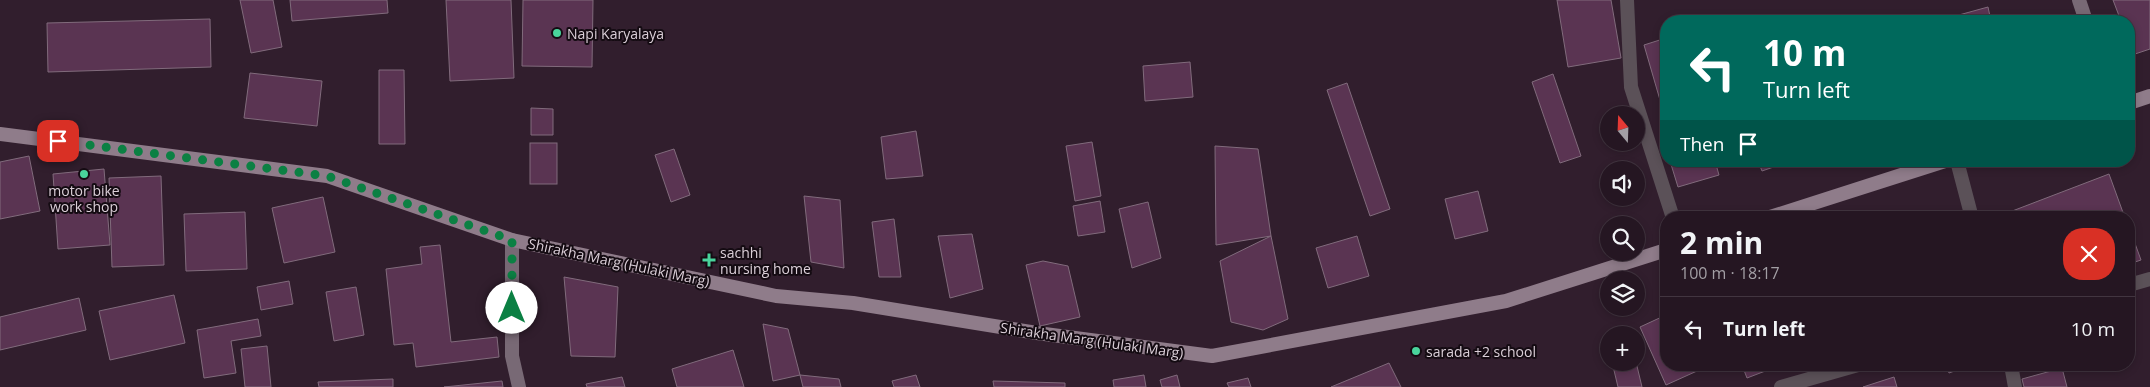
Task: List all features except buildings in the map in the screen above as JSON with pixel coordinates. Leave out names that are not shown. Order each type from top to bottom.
[{"type":"main road","points":[[2079,0],[2084,15]]},
{"type":"main road","points":[[2135,101],[2150,96]]},
{"type":"main road","name":"Shirakha Marg (Hulaki Marg)","points":[[0,134],[327,176],[512,240],[776,296],[853,303],[1027,332],[1212,356],[1506,301],[1660,252]]},
{"type":"main road","points":[[1789,211],[1926,167]]},
{"type":"main road","points":[[512,240],[512,356],[519,387]]},
{"type":"street","points":[[1627,0],[1631,87],[1671,211]]},
{"type":"street","points":[[1959,167],[1970,211]]},
{"type":"street","points":[[2135,283],[2150,279]]},
{"type":"street","points":[[1781,387],[1837,371]]},
{"type":"street","points":[[2011,371],[2015,387]]},
{"type":"place","name":"Napi Karyalaya","points":[[557,33]]},
{"type":"place","name":"motor bike work shop","points":[[84,174]]},
{"type":"place","name":"sachhi nursing home","points":[[709,260]]},
{"type":"place","name":"sarada +2 school","points":[[1416,351]]},
{"type":"route","points":[[58,141],[327,176],[512,240],[512,308]]}]
